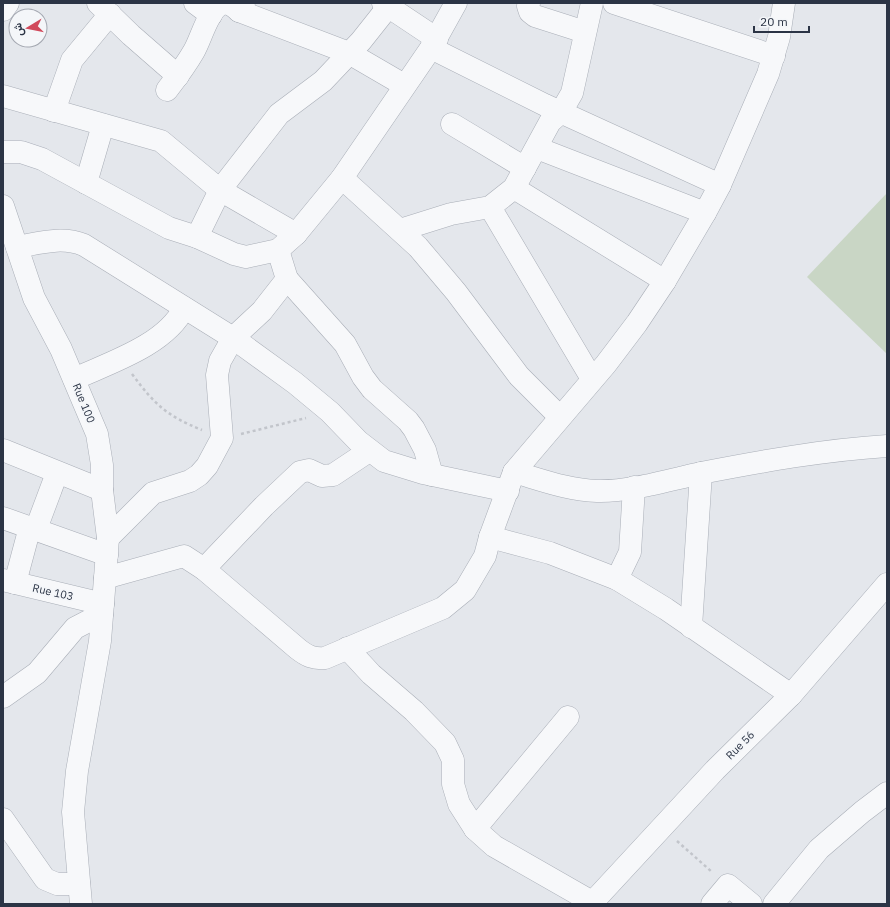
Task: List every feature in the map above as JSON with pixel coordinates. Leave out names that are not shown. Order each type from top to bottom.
[{"type":"street","points":[[54,111],[72,60],[104,9],[172,83],[194,50],[203,9],[216,8],[224,3],[242,7],[349,53],[404,85]]},
{"type":"street","points":[[3,152],[15,151],[27,153],[59,167],[169,228],[246,257],[278,250],[296,234],[342,178],[434,43],[456,3]]},
{"type":"street","points":[[529,3],[528,6],[530,12],[540,19],[585,32]]},
{"type":"street","points":[[400,230],[451,214],[490,207],[514,188],[550,122],[561,112],[572,93],[592,3]]},
{"type":"street","points":[[614,3],[774,56]]},
{"type":"street","points":[[106,578],[180,556],[189,558],[307,656],[313,658],[325,658],[379,636],[443,608],[454,600],[465,590],[484,556],[511,481],[560,417],[637,323],[665,281],[705,213],[720,185],[768,74],[780,37],[784,3]]},
{"type":"street","points":[[196,237],[220,190],[279,114],[322,81],[361,41],[386,4],[434,43],[491,80],[720,185]]},
{"type":"street","points":[[3,96],[103,125],[148,136],[161,141],[220,190],[296,234]]},
{"type":"street","points":[[452,124],[525,168]]},
{"type":"street","points":[[86,183],[103,125]]},
{"type":"street","points":[[536,148],[705,213]]},
{"type":"street","points":[[342,178],[400,230],[431,261],[519,376],[560,417]]},
{"type":"street","points":[[514,188],[665,281]]},
{"type":"street","name":"Rue 100","points":[[3,206],[34,298],[74,379],[97,434],[102,465],[102,490],[107,546],[106,578],[100,641],[76,771],[73,812],[80,894]]},
{"type":"street","points":[[490,207],[592,379]]},
{"type":"street","points":[[17,247],[61,239],[76,242],[233,338],[316,400],[369,451],[384,461],[432,475],[511,481],[598,491],[634,487],[756,462],[846,448],[887,446]]},
{"type":"street","points":[[278,250],[287,279],[323,317],[345,344],[363,377],[372,389],[408,421],[414,429],[425,450],[432,475]]},
{"type":"street","points":[[3,518],[33,528],[107,546],[153,493],[195,479],[210,461],[222,438],[217,375],[220,361],[233,338],[262,311],[287,279]]},
{"type":"street","points":[[74,379],[121,358],[159,338],[170,328],[184,308]]},
{"type":"street","points":[[3,450],[102,490]]},
{"type":"street","points":[[204,569],[274,496],[300,472],[309,470],[322,476],[333,475],[369,451]]},
{"type":"street","points":[[9,582],[57,473]]},
{"type":"street","points":[[691,627],[701,473]]},
{"type":"street","points":[[617,579],[630,552],[634,487]]},
{"type":"street","points":[[490,537],[550,553],[617,579],[637,590],[791,695]]},
{"type":"street","name":"Rue 103","points":[[9,582],[102,609]]},
{"type":"street","name":"Rue 56","points":[[591,903],[662,829],[715,770],[791,695],[887,584]]},
{"type":"street","points":[[3,697],[37,673],[75,628],[102,609]]},
{"type":"street","points":[[347,648],[371,674],[414,711],[445,743],[452,760],[453,784],[459,804],[475,829],[494,846],[591,903]]},
{"type":"street","points":[[475,829],[568,717]]},
{"type":"street","points":[[774,904],[819,849],[887,793]]},
{"type":"street","points":[[3,819],[45,879],[80,894]]},
{"type":"street","points":[[712,904],[728,885],[751,904]]},
{"type":"path","points":[[662,829],[728,885]]},
{"type":"green space","points":[[887,193],[887,354],[807,277]]}]
